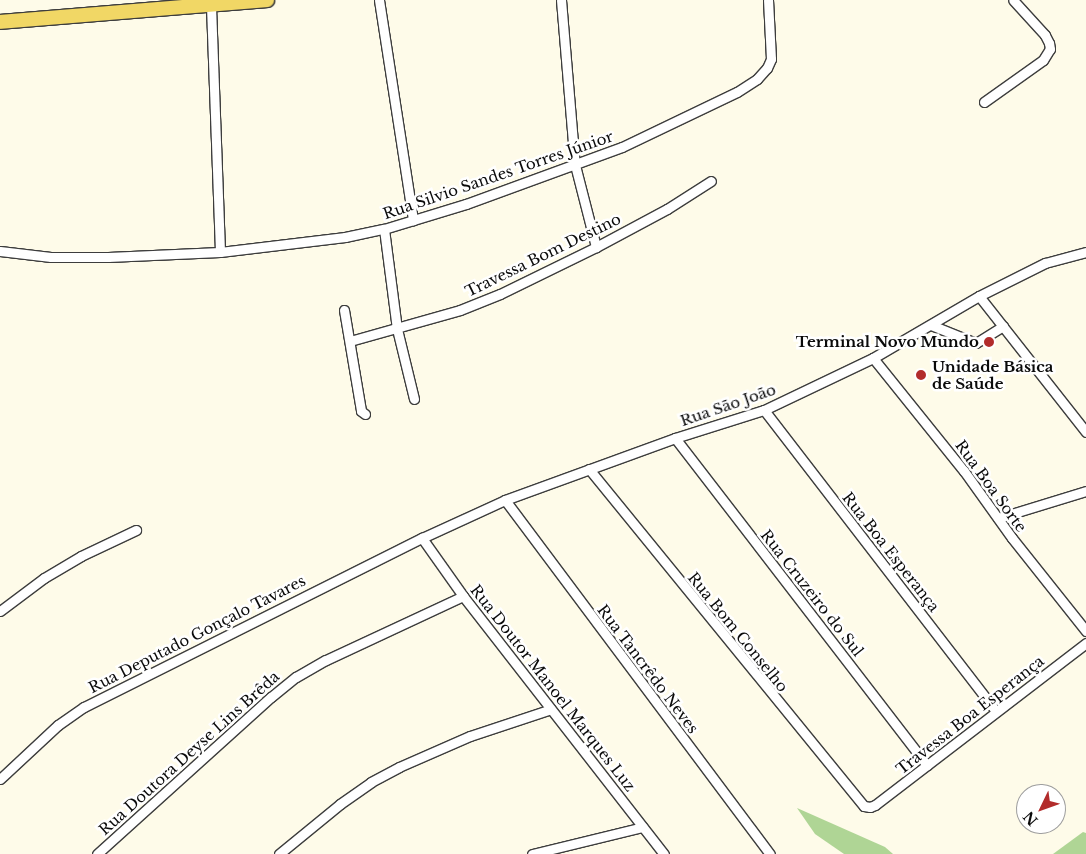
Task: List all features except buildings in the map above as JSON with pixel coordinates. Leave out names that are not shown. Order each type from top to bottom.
[{"type":"main road","points":[[0,22],[267,0]]},
{"type":"street","points":[[379,0],[413,220]]},
{"type":"street","points":[[561,0],[576,165],[596,247]]},
{"type":"street","name":"Rua Silvio Sandes Torres Júnior","points":[[0,251],[51,257],[108,257],[220,252],[345,237],[384,229],[413,220],[576,165],[622,147],[705,108],[757,80],[768,68],[771,59],[768,0]]},
{"type":"street","points":[[984,102],[1043,60],[1050,49],[1044,35],[1013,0]]},
{"type":"street","points":[[211,6],[222,178],[220,252]]},
{"type":"street","name":"Travessa Bom Destino","points":[[350,341],[460,310],[500,294],[596,247],[667,209],[711,181]]},
{"type":"street","points":[[384,229],[396,329],[414,399]]},
{"type":"street","name":"Rua São João","points":[[422,538],[505,500],[675,438],[764,410],[873,358],[979,296],[1045,263],[1086,252]]},
{"type":"street","points":[[979,296],[1086,432]]},
{"type":"street","points":[[344,310],[361,411],[365,414]]},
{"type":"street","points":[[931,325],[976,343],[1003,326]]},
{"type":"street","name":"Rua Boa Sorte","points":[[873,358],[964,471],[1086,631]]},
{"type":"street","name":"Rua Boa Esperança","points":[[764,410],[996,711]]},
{"type":"street","name":"Rua Cruzeiro do Sul","points":[[675,438],[927,765]]},
{"type":"street","name":"Rua Bom Conselho","points":[[589,469],[858,802],[870,807]]},
{"type":"street","points":[[998,518],[1086,490]]},
{"type":"street","name":"Rua Tancrêdo Neves","points":[[505,500],[770,854]]},
{"type":"street","points":[[0,611],[44,578],[81,556],[136,530]]},
{"type":"street","name":"Rua Doutor Manoel Marques Luz","points":[[422,538],[463,596],[664,854]]},
{"type":"street","name":"Rua Deputado Gonçalo Tavares","points":[[0,778],[58,725],[84,706],[422,538]]},
{"type":"street","name":"Rua Doutora Deyse Lins Brêda","points":[[97,854],[271,697],[296,677],[326,660],[463,596]]},
{"type":"street","name":"Travessa Boa Esperança","points":[[870,807],[1086,643]]},
{"type":"street","points":[[280,854],[340,804],[371,782],[399,767],[470,736],[551,709]]},
{"type":"street","points":[[532,854],[643,827]]},
{"type":"green space","points":[[797,808],[885,847],[893,854],[844,854],[815,834]]},
{"type":"green space","points":[[1083,832],[1086,833],[1086,854],[1053,854]]},
{"type":"place","name":"Terminal Novo Mundo","points":[[989,342]]},
{"type":"place","name":"Unidade Básica de Saúde","points":[[921,375]]}]
